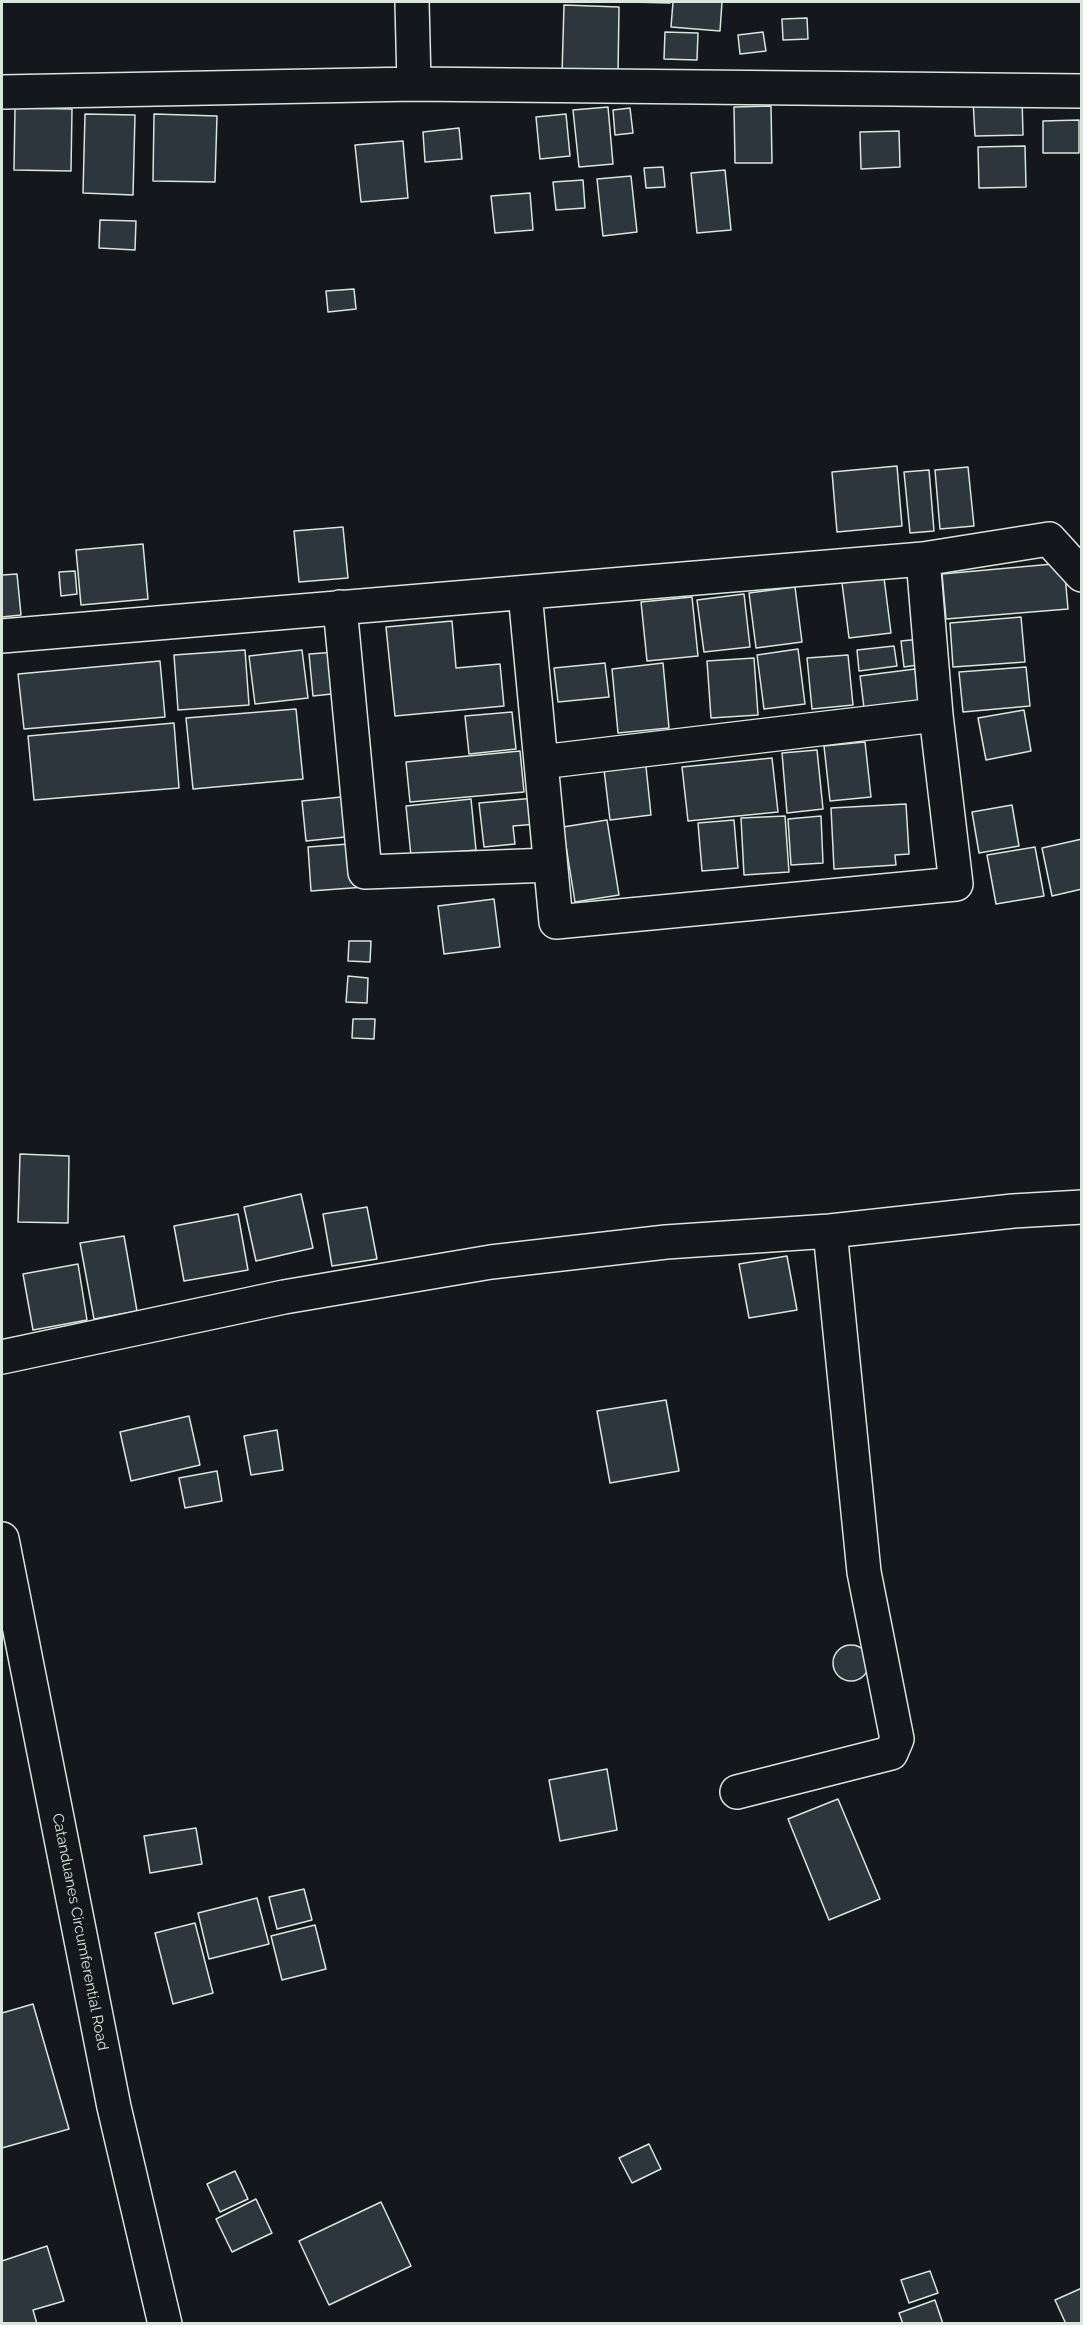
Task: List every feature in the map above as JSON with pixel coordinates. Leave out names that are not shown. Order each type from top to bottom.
[{"type":"street","points":[[412,2],[414,84]]},
{"type":"street","points":[[2,92],[414,84],[1082,91]]},
{"type":"street","points":[[2,636],[923,559],[1049,539],[1082,575]]},
{"type":"street","points":[[525,593],[556,922],[956,884],[936,715],[923,559]]},
{"type":"street","points":[[340,607],[365,872],[550,865]]},
{"type":"street","points":[[541,762],[936,715]]},
{"type":"street","points":[[2,1357],[284,1297],[491,1262],[666,1242],[831,1231],[1013,1211],[1082,1207]]},
{"type":"street","points":[[737,1792],[891,1753],[897,1739],[864,1572],[831,1231]]},
{"type":"street","name":"Catanduanes Circumferential Road","points":[[2,1539],[117,2118],[165,2324]]},
{"type":"building","points":[[673,2],[722,2],[720,31],[671,27]]},
{"type":"building","points":[[564,5],[619,7],[618,75],[562,74]]},
{"type":"building","points":[[807,18],[808,39],[783,40],[782,19]]},
{"type":"building","points":[[665,32],[698,33],[697,60],[664,59]]},
{"type":"building","points":[[763,32],[766,51],[740,54],[738,35]]},
{"type":"building","points":[[1022,98],[1023,135],[975,136],[973,100]]},
{"type":"building","points":[[771,106],[772,163],[735,163],[734,107]]},
{"type":"building","points":[[608,107],[613,164],[579,167],[573,110]]},
{"type":"building","points":[[15,108],[72,109],[71,171],[14,170]]},
{"type":"building","points":[[630,108],[633,133],[615,135],[613,110]]},
{"type":"building","points":[[85,114],[135,115],[133,195],[83,193]]},
{"type":"building","points":[[154,114],[217,116],[215,182],[153,181]]},
{"type":"building","points":[[566,114],[570,156],[540,159],[536,117]]},
{"type":"building","points":[[1079,120],[1079,153],[1043,153],[1043,121]]},
{"type":"building","points":[[459,128],[462,159],[425,162],[423,132]]},
{"type":"building","points":[[899,131],[900,167],[861,169],[860,132]]},
{"type":"building","points":[[403,141],[408,198],[361,202],[355,145]]},
{"type":"building","points":[[1025,146],[1026,187],[979,188],[978,147]]},
{"type":"building","points":[[663,167],[665,187],[646,188],[644,168]]},
{"type":"building","points":[[725,170],[731,230],[697,233],[691,173]]},
{"type":"building","points":[[631,176],[637,232],[603,236],[597,179]]},
{"type":"building","points":[[583,180],[585,208],[556,210],[553,182]]},
{"type":"building","points":[[530,193],[533,230],[495,233],[491,196]]},
{"type":"building","points":[[100,220],[136,221],[135,250],[99,248]]},
{"type":"building","points":[[354,289],[356,309],[328,312],[326,291]]},
{"type":"building","points":[[897,466],[902,526],[837,532],[832,472]]},
{"type":"building","points":[[968,467],[974,526],[940,529],[935,470]]},
{"type":"building","points":[[929,470],[934,531],[910,533],[904,472]]},
{"type":"building","points":[[343,527],[348,578],[299,582],[294,531]]},
{"type":"building","points":[[143,544],[148,599],[81,605],[76,550]]},
{"type":"building","points":[[1064,563],[1068,609],[946,619],[942,574]]},
{"type":"building","points":[[75,571],[77,594],[61,596],[59,572]]},
{"type":"building","points":[[17,574],[21,615],[2,617],[2,575]]},
{"type":"building","points":[[884,578],[891,633],[849,638],[842,583]]},
{"type":"building","points":[[795,587],[802,642],[756,648],[749,593]]},
{"type":"building","points":[[744,594],[750,647],[704,652],[697,600]]},
{"type":"building","points":[[692,597],[698,656],[647,661],[641,602]]},
{"type":"building","points":[[1021,617],[1025,662],[953,667],[950,623]]},
{"type":"building","points":[[452,621],[456,668],[500,664],[504,706],[395,716],[386,627]]},
{"type":"building","points":[[921,639],[924,664],[904,667],[901,641]]},
{"type":"building","points":[[894,646],[897,666],[859,671],[857,650]]},
{"type":"building","points":[[798,649],[805,704],[764,709],[757,655]]},
{"type":"building","points":[[245,650],[249,705],[178,710],[174,655]]},
{"type":"building","points":[[302,650],[308,698],[255,704],[249,656]]},
{"type":"building","points":[[337,652],[341,693],[313,696],[309,654]]},
{"type":"building","points":[[848,655],[853,705],[812,709],[807,658]]},
{"type":"building","points":[[754,658],[758,715],[711,718],[707,661]]},
{"type":"building","points":[[160,661],[165,717],[24,729],[18,674]]},
{"type":"building","points":[[605,663],[609,697],[558,702],[554,668]]},
{"type":"building","points":[[663,663],[669,728],[618,733],[612,669]]},
{"type":"building","points":[[1026,667],[1030,706],[963,712],[959,672]]},
{"type":"building","points":[[915,669],[919,701],[864,708],[860,676]]},
{"type":"building","points":[[296,709],[303,779],[193,789],[186,718]]},
{"type":"building","points":[[1024,710],[1031,751],[986,760],[978,718]]},
{"type":"building","points":[[512,712],[516,749],[469,754],[465,716]]},
{"type":"building","points":[[174,723],[179,788],[34,800],[28,736]]},
{"type":"building","points":[[865,742],[871,797],[830,801],[824,746]]},
{"type":"building","points":[[817,750],[823,809],[787,813],[782,753]]},
{"type":"building","points":[[520,751],[524,792],[410,802],[406,762]]},
{"type":"building","points":[[645,757],[651,815],[610,820],[603,761]]},
{"type":"building","points":[[772,758],[778,812],[688,821],[682,767]]},
{"type":"building","points":[[351,796],[355,836],[306,841],[302,801]]},
{"type":"building","points":[[535,798],[537,824],[513,826],[515,844],[484,847],[479,803]]},
{"type":"building","points":[[471,799],[476,850],[411,856],[406,806]]},
{"type":"building","points":[[906,804],[909,854],[895,855],[896,865],[834,869],[831,808]]},
{"type":"building","points":[[1012,805],[1019,846],[979,853],[972,812]]},
{"type":"building","points":[[785,816],[789,872],[744,875],[741,818]]},
{"type":"building","points":[[821,816],[823,863],[791,865],[788,819]]},
{"type":"building","points":[[607,820],[619,895],[575,902],[563,827]]},
{"type":"building","points":[[734,820],[738,868],[702,871],[698,823]]},
{"type":"building","points":[[1082,839],[1082,889],[1052,896],[1042,848]]},
{"type":"building","points":[[362,843],[365,887],[311,891],[308,847]]},
{"type":"building","points":[[1035,847],[1044,896],[996,904],[987,855]]},
{"type":"building","points":[[494,899],[500,947],[444,954],[438,906]]},
{"type":"building","points":[[349,941],[371,941],[370,962],[348,961]]},
{"type":"building","points":[[348,976],[368,978],[367,1003],[346,1002]]},
{"type":"building","points":[[353,1019],[375,1019],[374,1039],[352,1038]]},
{"type":"building","points":[[20,1154],[69,1156],[68,1223],[18,1222]]},
{"type":"building","points":[[301,1194],[313,1248],[256,1261],[244,1207]]},
{"type":"building","points":[[367,1207],[377,1259],[332,1266],[323,1214]]},
{"type":"building","points":[[238,1214],[248,1270],[184,1281],[174,1226]]},
{"type":"building","points":[[124,1236],[137,1311],[94,1319],[80,1243]]},
{"type":"building","points":[[787,1256],[797,1310],[749,1318],[739,1264]]},
{"type":"building","points":[[78,1264],[87,1320],[33,1330],[23,1274]]},
{"type":"building","points":[[666,1400],[679,1471],[610,1483],[597,1411]]},
{"type":"building","points":[[189,1416],[200,1465],[131,1481],[120,1432]]},
{"type":"building","points":[[277,1430],[283,1470],[251,1475],[244,1436]]},
{"type":"building","points":[[217,1471],[222,1501],[185,1508],[179,1478]]},
{"type":"building","points":[[851,1645],[864,1650],[869,1663],[864,1676],[851,1681],[838,1676],[833,1663],[838,1650]]},
{"type":"building","points":[[607,1769],[617,1830],[560,1841],[549,1780]]},
{"type":"building","points":[[838,1799],[880,1899],[829,1920],[788,1819]]},
{"type":"building","points":[[196,1828],[202,1864],[150,1873],[144,1836]]},
{"type":"building","points":[[304,1889],[312,1920],[277,1929],[269,1897]]},
{"type":"building","points":[[257,1898],[269,1944],[209,1959],[198,1913]]},
{"type":"building","points":[[195,1923],[213,1993],[173,2004],[155,1933]]},
{"type":"building","points":[[315,1925],[326,1969],[282,1980],[271,1936]]},
{"type":"building","points":[[33,2004],[69,2129],[2,2148],[2,2013]]},
{"type":"building","points":[[649,2144],[661,2169],[632,2183],[619,2158]]},
{"type":"building","points":[[235,2171],[248,2199],[220,2212],[207,2184]]},
{"type":"building","points":[[256,2199],[272,2233],[232,2252],[216,2219]]},
{"type":"building","points":[[381,2202],[411,2266],[329,2305],[299,2241]]},
{"type":"building","points":[[47,2246],[64,2301],[33,2310],[37,2324],[2,2324],[2,2261]]},
{"type":"building","points":[[930,2271],[938,2293],[909,2303],[901,2280]]},
{"type":"building","points":[[1082,2288],[1082,2324],[1066,2324],[1055,2300]]},
{"type":"building","points":[[935,2300],[943,2324],[903,2324],[899,2313]]}]
